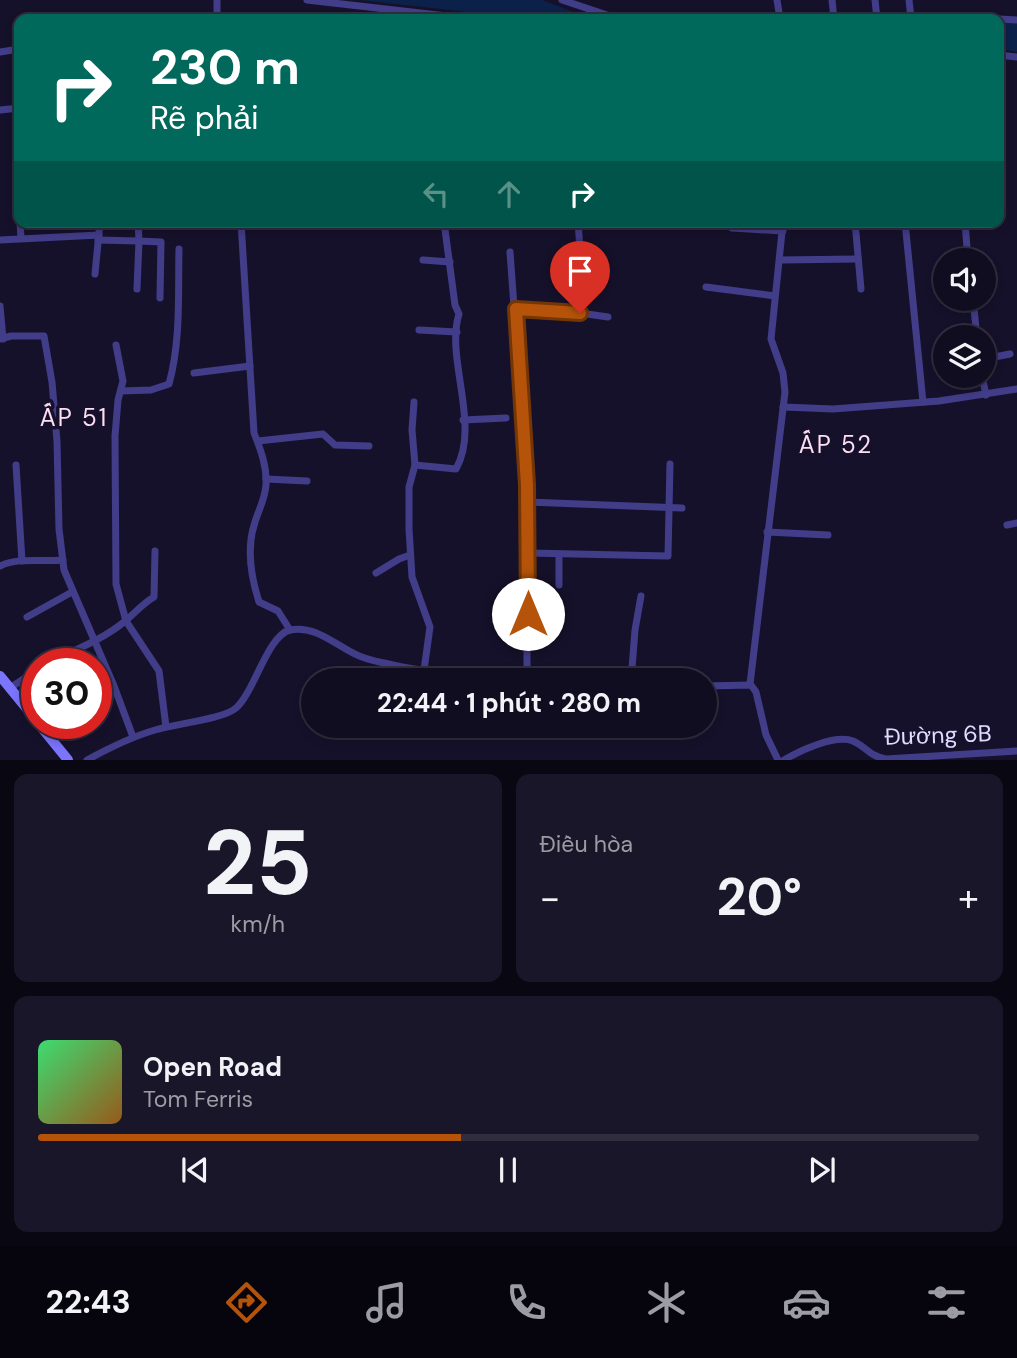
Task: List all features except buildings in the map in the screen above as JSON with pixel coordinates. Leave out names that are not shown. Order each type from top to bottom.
[{"type":"main road","points":[[0,676],[21,701]]},
{"type":"main road","points":[[51,739],[68,760]]},
{"type":"street","points":[[307,0],[421,14]]},
{"type":"street","points":[[562,0],[604,14]]},
{"type":"street","points":[[20,228],[21,238]]},
{"type":"street","points":[[95,274],[99,228]]},
{"type":"street","points":[[137,289],[138,228]]},
{"type":"street","points":[[241,228],[254,433],[262,453],[266,479],[262,504],[251,536],[250,559],[259,602],[278,611],[290,630]]},
{"type":"street","points":[[415,465],[456,469],[461,460],[463,420],[457,332],[459,314],[455,305],[445,228]]},
{"type":"street","points":[[578,228],[583,290],[580,313]]},
{"type":"street","points":[[778,760],[768,743],[756,692],[750,684],[785,383],[771,339],[783,228]]},
{"type":"street","points":[[855,228],[861,289]]},
{"type":"street","points":[[906,228],[923,402]]},
{"type":"street","points":[[965,228],[967,248]]},
{"type":"street","points":[[0,240],[98,237],[161,242],[160,298]]},
{"type":"street","points":[[121,391],[151,390],[169,384],[174,366],[179,249]]},
{"type":"street","points":[[510,252],[528,502],[527,668]]},
{"type":"street","points":[[780,260],[858,259]]},
{"type":"street","points":[[424,260],[450,262]]},
{"type":"street","points":[[706,287],[775,296]]},
{"type":"street","points":[[0,306],[1,339],[44,336],[57,441],[59,529],[63,561],[72,592],[133,737]]},
{"type":"street","points":[[516,309],[608,317]]},
{"type":"street","points":[[419,330],[457,332]]},
{"type":"street","points":[[116,345],[123,381],[118,400],[115,436],[116,584],[126,621],[159,671],[166,727]]},
{"type":"street","points":[[996,357],[1010,354]]},
{"type":"street","points":[[194,373],[250,366]]},
{"type":"street","points":[[985,388],[986,395]]},
{"type":"street","points":[[783,407],[833,409],[923,402],[986,395],[1017,388]]},
{"type":"street","points":[[414,402],[412,430],[415,465],[408,507],[412,577],[430,626],[424,668]]},
{"type":"street","points":[[463,420],[506,418]]},
{"type":"street","points":[[258,441],[323,434],[335,445],[369,446]]},
{"type":"street","points":[[528,553],[668,556],[670,464]]},
{"type":"street","points":[[16,465],[22,561]]},
{"type":"street","points":[[266,479],[307,481]]},
{"type":"street","points":[[528,502],[682,508]]},
{"type":"street","points":[[1007,524],[1017,523]]},
{"type":"street","points":[[767,533],[828,535]]},
{"type":"street","points":[[80,648],[126,621],[141,604],[154,597],[155,551]]},
{"type":"street","points":[[559,554],[559,585]]},
{"type":"street","points":[[376,573],[410,555]]},
{"type":"street","points":[[0,566],[12,560],[63,561]]},
{"type":"street","points":[[27,617],[72,592]]},
{"type":"street","points":[[632,668],[641,596]]},
{"type":"street","points":[[87,760],[133,737],[225,715],[236,708],[251,689],[272,646],[280,635],[290,630],[318,632],[356,655],[412,668]]},
{"type":"street","points":[[10,688],[21,681]]},
{"type":"street","points":[[717,685],[750,684]]},
{"type":"street","name":"Đường 6B","points":[[784,760],[796,752],[835,739],[853,741],[872,755],[886,759],[1017,751]]},
{"type":"water","points":[[360,0],[542,0],[579,14],[486,14]]},
{"type":"water","points":[[1004,21],[1017,23],[1017,52],[1004,50]]},
{"type":"district","name":"ẤP 51","points":[[74,418]]},
{"type":"district","name":"ẤP 52","points":[[836,445]]},
{"type":"route","points":[[528,614],[527,485],[516,309],[580,313]]}]
